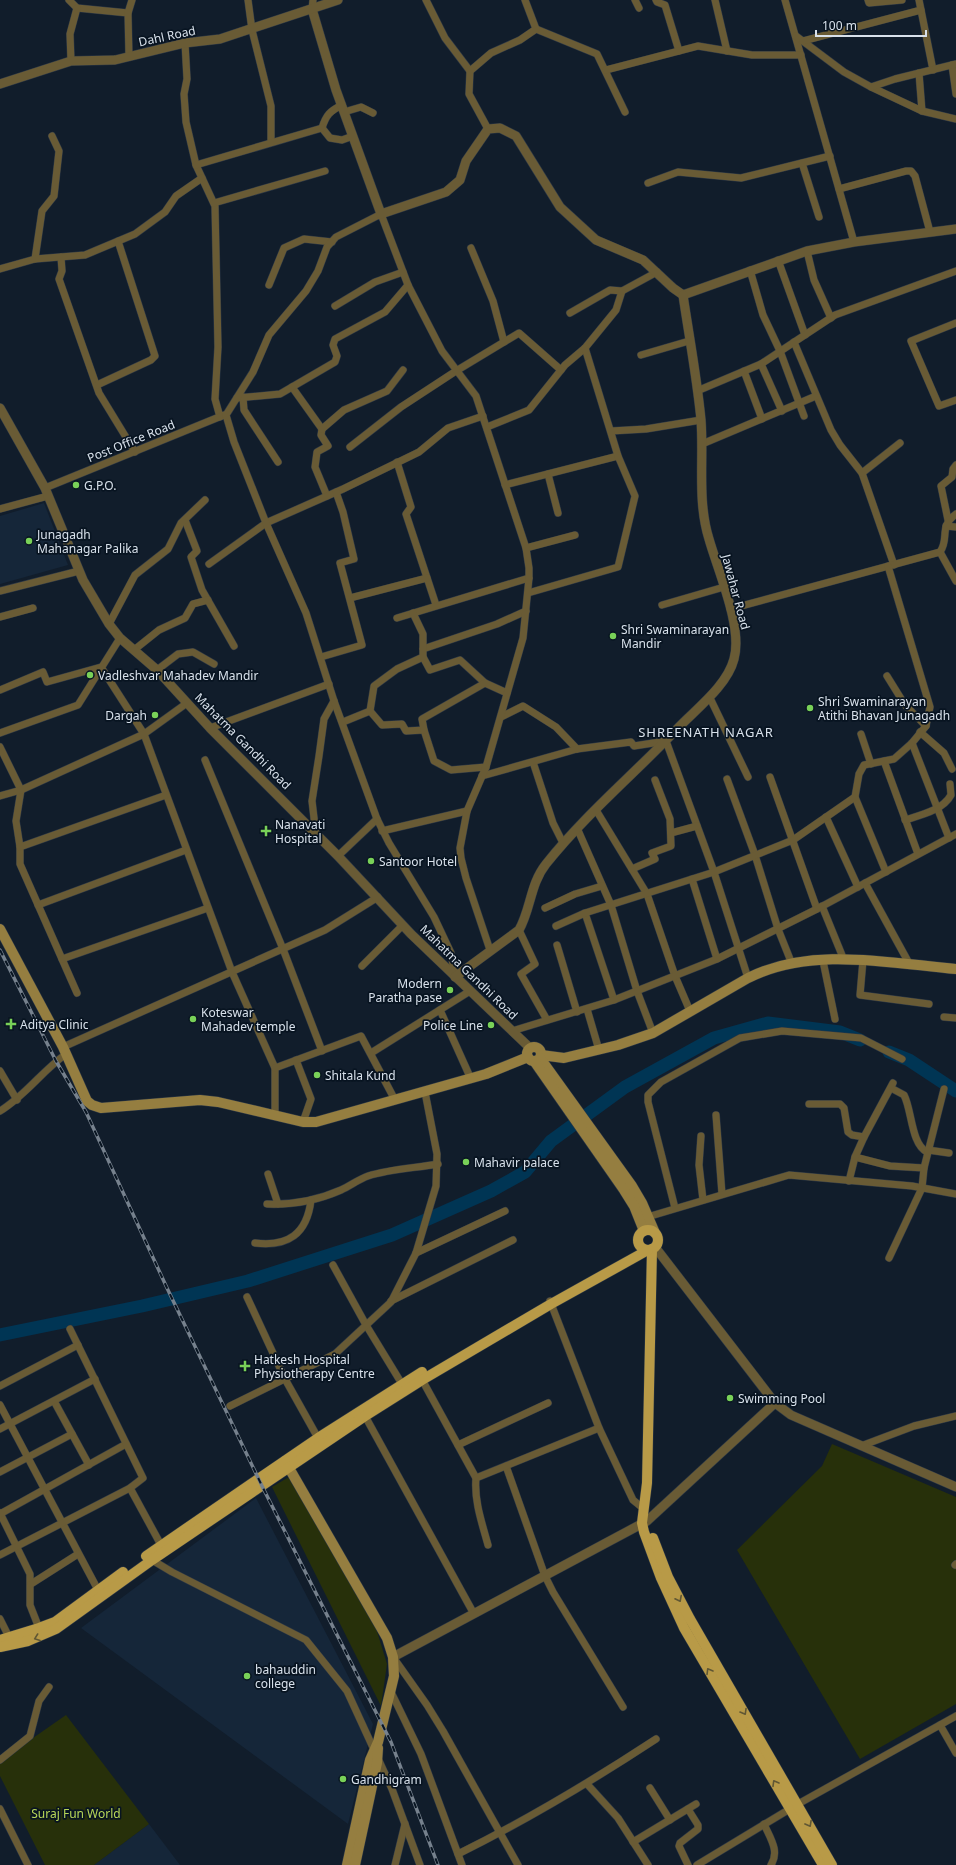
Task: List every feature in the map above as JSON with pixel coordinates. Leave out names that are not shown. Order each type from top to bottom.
[{"type":"main road","points":[[0,929],[64,1050],[87,1101],[92,1105],[110,1108],[200,1100],[218,1102],[303,1122],[316,1122],[471,1079],[535,1056],[564,1058],[599,1050],[653,1033],[758,973],[792,964],[823,961],[863,960],[956,969]]},
{"type":"main road","name":"Mahatma Gandhi Road","points":[[535,1056],[628,1188],[644,1218],[655,1233]]},
{"type":"main road","name":"Mahatma Gandhi Road","points":[[644,1218],[644,1231]]},
{"type":"main road","points":[[0,1647],[9,1640],[55,1622],[161,1545],[365,1416],[420,1377],[606,1269],[649,1248],[658,1240],[655,1233],[652,1231],[644,1231],[641,1233],[638,1240],[649,1248]]},
{"type":"main road","points":[[649,1248],[647,1483],[643,1510],[645,1522],[668,1577],[690,1620],[794,1806],[823,1865]]},
{"type":"main road","points":[[9,1640],[28,1641],[56,1630],[152,1560],[195,1532],[287,1464],[318,1438],[402,1384],[420,1377]]},
{"type":"main road","points":[[287,1464],[387,1638],[393,1657],[394,1676],[377,1750],[355,1865]]},
{"type":"main road","points":[[347,1865],[370,1760],[377,1750]]},
{"type":"main road","points":[[794,1806],[832,1865]]},
{"type":"street","points":[[69,0],[77,8],[128,13]]},
{"type":"street","points":[[129,57],[128,13],[132,0]]},
{"type":"street","points":[[248,0],[252,30],[270,106],[271,142]]},
{"type":"street","points":[[426,0],[445,38],[470,71],[469,94],[488,129]]},
{"type":"street","points":[[525,0],[536,29],[597,54],[625,112]]},
{"type":"street","points":[[635,0],[639,8]]},
{"type":"street","points":[[656,0],[657,2],[665,5],[679,51]]},
{"type":"street","points":[[714,0],[727,51]]},
{"type":"street","points":[[785,0],[802,55],[854,242]]},
{"type":"street","points":[[868,0],[869,3],[902,0]]},
{"type":"street","points":[[919,0],[932,70]]},
{"type":"street","name":"Dahl Road","points":[[0,84],[71,61],[115,60],[185,43],[220,39],[252,30],[313,3],[333,1]]},
{"type":"street","points":[[313,3],[343,108],[408,285],[442,351],[476,396],[526,548],[529,578],[523,638],[486,767],[467,811],[462,833],[460,858],[490,950]]},
{"type":"street","points":[[71,61],[70,34],[77,8]]},
{"type":"street","points":[[803,41],[921,10]]},
{"type":"street","points":[[470,71],[491,53],[520,40],[536,29]]},
{"type":"street","points":[[796,36],[844,72],[871,87],[922,111],[956,119]]},
{"type":"street","points":[[185,43],[187,78],[184,94],[186,122],[196,165],[214,203],[218,347],[215,399],[234,442],[266,523],[306,613],[334,701],[343,722],[377,819],[382,831],[429,906],[451,953],[455,977],[519,930],[535,964],[520,974],[547,1020]]},
{"type":"street","points":[[606,70],[698,46],[752,55],[802,55]]},
{"type":"street","points":[[871,87],[954,64],[956,94]]},
{"type":"street","points":[[919,73],[922,111]]},
{"type":"street","points":[[322,128],[326,115],[333,109],[361,107],[373,113]]},
{"type":"street","points":[[196,165],[322,128]]},
{"type":"street","points":[[322,128],[330,138],[342,140],[353,136]]},
{"type":"street","points":[[488,129],[500,128],[516,136],[560,207],[596,240],[644,260],[673,288],[683,295],[778,260],[807,251],[854,242],[956,229]]},
{"type":"street","points":[[223,416],[240,397],[269,335],[306,292],[318,271],[327,247],[336,237],[381,214],[446,192],[460,180],[466,161],[488,129]]},
{"type":"street","points":[[35,259],[42,211],[54,196],[59,151],[52,136]]},
{"type":"street","points":[[648,183],[678,172],[741,178],[830,156]]},
{"type":"street","points":[[802,163],[819,217]]},
{"type":"street","points":[[214,203],[325,171]]},
{"type":"street","points":[[839,189],[906,171],[911,171],[915,176],[930,232]]},
{"type":"street","points":[[0,269],[35,259],[85,255],[135,234],[165,212],[176,196],[202,178]]},
{"type":"street","points":[[269,285],[284,248],[304,239],[332,242]]},
{"type":"street","points":[[97,385],[151,360],[155,356],[118,241]]},
{"type":"street","points":[[471,248],[493,301],[504,342]]},
{"type":"street","points":[[807,251],[814,280],[831,318]]},
{"type":"street","points":[[61,257],[62,271],[59,279],[97,385],[136,452]]},
{"type":"street","points":[[778,260],[805,335]]},
{"type":"street","points":[[750,270],[763,315],[780,351],[798,404],[804,416]]},
{"type":"street","points":[[697,391],[761,364],[831,318],[956,270]]},
{"type":"street","points":[[335,306],[375,282],[403,272]]},
{"type":"street","points":[[570,313],[610,290],[622,291],[658,272]]},
{"type":"street","points":[[240,397],[280,394],[335,362],[337,356],[333,345],[335,339],[384,312],[408,285]]},
{"type":"street","points":[[487,427],[529,410],[561,370],[585,348],[616,310],[622,291]]},
{"type":"street","name":"Jawahar Road","points":[[519,930],[524,922],[539,874],[563,843],[710,698],[730,669],[734,659],[736,640],[730,609],[708,537],[704,518],[701,420],[683,295]]},
{"type":"street","points":[[956,323],[910,341],[939,406],[956,400]]},
{"type":"street","points":[[350,447],[401,407],[456,371],[520,333],[561,370]]},
{"type":"street","points":[[641,356],[689,341]]},
{"type":"street","points":[[794,342],[816,396],[840,445],[862,473],[891,565],[930,707],[926,726],[912,743],[894,759],[864,765],[859,774],[855,797],[886,872]]},
{"type":"street","points":[[528,593],[618,567],[635,496],[618,456],[585,348]]},
{"type":"street","points":[[761,364],[782,410]]},
{"type":"street","points":[[327,496],[315,467],[317,452],[328,446],[321,435],[322,429],[344,410],[387,391],[403,370]]},
{"type":"street","points":[[744,371],[762,419]]},
{"type":"street","points":[[292,386],[322,429]]},
{"type":"street","points":[[702,444],[816,396]]},
{"type":"street","points":[[240,397],[244,410],[278,462]]},
{"type":"street","name":"Mahatma Gandhi Road","points":[[0,408],[46,492],[79,571],[109,624],[120,638],[157,670],[210,728],[338,856],[403,925],[512,1031],[535,1056]]},
{"type":"street","name":"Post Office Road","points":[[0,510],[46,492],[136,452],[223,416]]},
{"type":"street","points":[[209,564],[266,523],[336,492],[419,452],[448,428],[483,416]]},
{"type":"street","points":[[611,431],[646,429],[701,420]]},
{"type":"street","points":[[862,473],[900,443]]},
{"type":"street","points":[[505,485],[618,456]]},
{"type":"street","points":[[397,462],[411,507],[406,514],[436,605]]},
{"type":"street","points":[[730,609],[940,552],[944,547],[947,523],[941,486],[952,477],[953,469],[956,465]]},
{"type":"street","points":[[548,474],[558,513]]},
{"type":"street","points":[[321,657],[362,645],[340,562],[354,559],[343,512],[336,492]]},
{"type":"street","points":[[109,624],[135,575],[168,549],[184,520],[205,500]]},
{"type":"street","points":[[947,523],[956,514]]},
{"type":"street","points":[[184,520],[197,551],[191,557],[202,590],[234,646]]},
{"type":"street","points":[[947,523],[956,527]]},
{"type":"street","points":[[526,548],[576,535]]},
{"type":"street","points":[[940,552],[956,581]]},
{"type":"street","points":[[0,591],[79,571]]},
{"type":"street","points":[[350,598],[427,578]]},
{"type":"street","points":[[397,618],[529,578]]},
{"type":"street","points":[[662,605],[724,587]]},
{"type":"street","points":[[134,650],[159,630],[185,618],[193,604],[208,600]]},
{"type":"street","points":[[0,617],[33,608]]},
{"type":"street","points":[[423,649],[497,624],[526,611]]},
{"type":"street","points":[[413,613],[424,634],[423,657],[430,670],[460,660],[485,684],[507,693]]},
{"type":"street","points":[[0,733],[78,705],[120,638]]},
{"type":"street","points":[[157,670],[178,654],[194,652],[214,664]]},
{"type":"street","points":[[423,657],[397,669],[374,686],[370,711],[382,725],[402,724],[406,731],[424,730]]},
{"type":"street","points":[[0,690],[43,672],[47,682],[101,667]]},
{"type":"street","points":[[101,667],[144,734],[232,972],[275,1068],[274,1115]]},
{"type":"street","points":[[887,676],[905,705],[926,726]]},
{"type":"street","points":[[210,728],[329,684]]},
{"type":"street","points":[[485,684],[422,718],[424,730],[434,761],[451,770],[486,767]]},
{"type":"street","points":[[710,698],[748,777]]},
{"type":"street","points":[[316,835],[312,800],[324,719],[334,701]]},
{"type":"street","points":[[0,796],[21,790],[144,734],[187,703]]},
{"type":"street","points":[[501,717],[523,706],[556,727],[577,749]]},
{"type":"street","points":[[343,722],[370,711]]},
{"type":"street","points":[[920,732],[944,753],[952,769]]},
{"type":"street","points":[[860,734],[871,764]]},
{"type":"street","points":[[482,776],[577,749],[630,742],[634,746],[666,741],[714,872],[748,978]]},
{"type":"street","points":[[912,743],[949,838]]},
{"type":"street","points":[[0,747],[21,790],[16,821],[20,847],[20,864],[77,994]]},
{"type":"street","points":[[205,760],[284,949],[322,1050]]},
{"type":"street","points":[[884,761],[918,854]]},
{"type":"street","points":[[534,762],[553,823],[563,843]]},
{"type":"street","points":[[770,777],[820,908],[844,960]]},
{"type":"street","points":[[727,779],[755,855],[778,929],[792,964]]},
{"type":"street","points":[[632,869],[655,859],[652,852],[672,846],[670,819],[655,780]]},
{"type":"street","points":[[906,820],[937,808],[949,799],[951,795],[950,784]]},
{"type":"street","points":[[20,847],[166,795]]},
{"type":"street","points":[[556,926],[585,913],[714,872],[793,840],[855,797]]},
{"type":"street","points":[[596,810],[647,894],[675,976],[690,1011]]},
{"type":"street","points":[[382,831],[467,811]]},
{"type":"street","points":[[826,817],[858,887]]},
{"type":"street","points":[[338,856],[377,819]]},
{"type":"street","points":[[671,833],[697,826]]},
{"type":"street","points":[[577,828],[611,905],[636,991],[653,1033]]},
{"type":"street","points":[[512,1031],[614,1000],[717,959],[820,908],[956,834]]},
{"type":"street","points":[[38,905],[186,850]]},
{"type":"street","points":[[692,879],[717,959]]},
{"type":"street","points":[[865,883],[910,965]]},
{"type":"street","points":[[545,908],[575,894],[602,886]]},
{"type":"street","points":[[0,1111],[17,1100],[56,1061],[64,1050],[325,930],[378,897]]},
{"type":"street","points":[[62,959],[208,908]]},
{"type":"street","points":[[585,913],[614,1000]]},
{"type":"street","points":[[362,966],[403,925]]},
{"type":"street","points":[[557,945],[577,1012]]},
{"type":"street","points":[[863,960],[860,995],[930,1004]]},
{"type":"street","points":[[823,961],[835,1019]]},
{"type":"street","points":[[370,1053],[470,991]]},
{"type":"street","points":[[587,1009],[599,1050]]},
{"type":"street","points":[[440,1010],[471,1079]]},
{"type":"street","points":[[944,1017],[956,1018]]},
{"type":"street","points":[[675,1208],[648,1102],[648,1095],[653,1088],[668,1078],[740,1038],[782,1031],[861,1038],[902,1059]]},
{"type":"street","points":[[275,1068],[362,1036],[395,1100]]},
{"type":"street","points":[[296,1060],[311,1098],[303,1122]]},
{"type":"street","points":[[0,1071],[17,1100]]},
{"type":"street","points":[[849,1181],[855,1157],[892,1085],[904,1095],[917,1141],[923,1150],[949,1153]]},
{"type":"street","points":[[890,1258],[922,1188],[924,1168],[944,1089]]},
{"type":"street","points":[[391,1302],[416,1253],[426,1225],[436,1186],[438,1164],[436,1145],[425,1092]]},
{"type":"street","points":[[809,1104],[840,1104],[844,1108],[848,1132],[852,1135],[864,1137]]},
{"type":"street","points":[[716,1115],[722,1194]]},
{"type":"street","points":[[701,1136],[699,1172],[703,1200]]},
{"type":"street","points":[[855,1157],[890,1166],[924,1168]]},
{"type":"street","points":[[266,1204],[296,1204],[340,1190],[374,1174],[438,1164]]},
{"type":"street","points":[[268,1174],[278,1204]]},
{"type":"street","points":[[644,1218],[722,1194],[789,1176],[922,1188],[956,1194]]},
{"type":"street","points":[[255,1243],[271,1244],[295,1236],[308,1218],[311,1200]]},
{"type":"street","points":[[416,1253],[505,1211]]},
{"type":"street","points":[[230,1406],[335,1354],[391,1302],[513,1240]]},
{"type":"street","points":[[649,1248],[774,1403],[791,1415],[956,1487]]},
{"type":"street","points":[[333,1265],[366,1325],[402,1384]]},
{"type":"street","points":[[247,1297],[285,1379],[318,1438]]},
{"type":"street","points":[[550,1302],[599,1428],[633,1500],[643,1510]]},
{"type":"street","points":[[0,1555],[130,1488],[143,1478],[70,1329]]},
{"type":"street","points":[[0,1386],[78,1345]]},
{"type":"street","points":[[420,1377],[476,1478],[475,1490],[477,1505],[488,1545]]},
{"type":"street","points":[[0,1429],[95,1379]]},
{"type":"street","points":[[54,1401],[89,1465]]},
{"type":"street","points":[[458,1445],[548,1403]]},
{"type":"street","points":[[518,1865],[443,1731],[393,1657],[645,1522],[774,1403]]},
{"type":"street","points":[[0,1405],[98,1590]]},
{"type":"street","points":[[365,1416],[474,1614]]},
{"type":"street","points":[[861,1446],[914,1426],[956,1416]]},
{"type":"street","points":[[476,1478],[599,1428]]},
{"type":"street","points":[[0,1472],[72,1434]]},
{"type":"street","points":[[39,1628],[30,1605],[28,1595],[31,1584],[30,1574],[0,1514],[126,1444]]},
{"type":"street","points":[[506,1466],[553,1592],[623,1707]]},
{"type":"street","points":[[130,1488],[161,1545]]},
{"type":"street","points":[[31,1584],[78,1554]]},
{"type":"street","points":[[152,1560],[172,1572],[306,1640],[346,1691],[377,1750],[420,1865]]},
{"type":"street","points":[[0,1620],[9,1640]]},
{"type":"street","points":[[0,1760],[30,1736],[39,1701],[49,1687]]},
{"type":"street","points":[[391,1692],[421,1754],[462,1865]]},
{"type":"street","points":[[698,1865],[794,1806],[956,1716]]},
{"type":"street","points":[[940,1724],[956,1753]]},
{"type":"street","points":[[458,1854],[500,1833],[587,1784],[656,1739]]},
{"type":"street","points":[[587,1784],[608,1806],[648,1865]]},
{"type":"street","points":[[650,1788],[670,1820]]},
{"type":"street","points":[[633,1842],[696,1804]]},
{"type":"street","points":[[0,1809],[3,1821],[28,1865]]},
{"type":"street","points":[[688,1809],[698,1825],[698,1829],[680,1843],[679,1846],[688,1865]]},
{"type":"street","points":[[395,1865],[405,1823]]},
{"type":"street","points":[[764,1824],[775,1848],[775,1858],[771,1865]]},
{"type":"shaded area","name":"Junagadh Mahanagar Palika","points":[[44,503],[68,565],[0,584],[0,516]]},
{"type":"shaded area","name":"bahauddin college","points":[[256,1498],[373,1724],[348,1824],[81,1628]]},
{"type":"shaded area","points":[[149,1824],[180,1865],[94,1865]]},
{"type":"green space","points":[[832,1444],[956,1497],[956,1704],[860,1759],[737,1550],[822,1466]]},
{"type":"green space","points":[[289,1477],[376,1628],[387,1664],[381,1706],[272,1487]]},
{"type":"green space","name":"Suraj Fun World","points":[[66,1715],[149,1824],[94,1865],[45,1865],[0,1776],[0,1761]]},
{"type":"waterway","points":[[0,1335],[142,1306],[248,1281],[392,1235],[491,1191],[525,1172],[551,1141],[625,1087],[714,1038],[768,1023],[840,1032],[860,1040]]},
{"type":"waterway","points":[[889,1052],[909,1060],[956,1091]]},
{"type":"railway","points":[[0,950],[56,1061],[86,1112],[167,1288],[262,1486],[391,1742],[438,1865]]},
{"type":"place","name":"G.P.O.","points":[[76,485]]},
{"type":"place","name":"Junagadh Mahanagar Palika","points":[[29,541]]},
{"type":"place","name":"Shri Swaminarayan Mandir","points":[[613,636]]},
{"type":"place","name":"Vadleshvar Mahadev Mandir","points":[[90,675]]},
{"type":"place","name":"Shri Swaminarayan Atithi Bhavan Junagadh","points":[[810,708]]},
{"type":"place","name":"Dargah","points":[[155,715]]},
{"type":"place","name":"Nanavati Hospital","points":[[266,831]]},
{"type":"place","name":"Santoor Hotel","points":[[371,861]]},
{"type":"place","name":"Modern Paratha pase","points":[[450,990]]},
{"type":"place","name":"Koteswar Mahadev temple","points":[[193,1019]]},
{"type":"place","name":"Aditya Clinic","points":[[11,1024]]},
{"type":"place","name":"Police Line","points":[[491,1025]]},
{"type":"place","name":"Shitala Kund","points":[[317,1075]]},
{"type":"place","name":"Mahavir palace","points":[[466,1162]]},
{"type":"place","name":"Hatkesh Hospital Physiotherapy Centre","points":[[245,1366]]},
{"type":"place","name":"Swimming Pool","points":[[730,1398]]},
{"type":"place","name":"bahauddin college","points":[[247,1676]]},
{"type":"place","name":"Gandhigram","points":[[343,1779]]},
{"type":"district","name":"SHREENATH NAGAR","points":[[706,732]]}]
